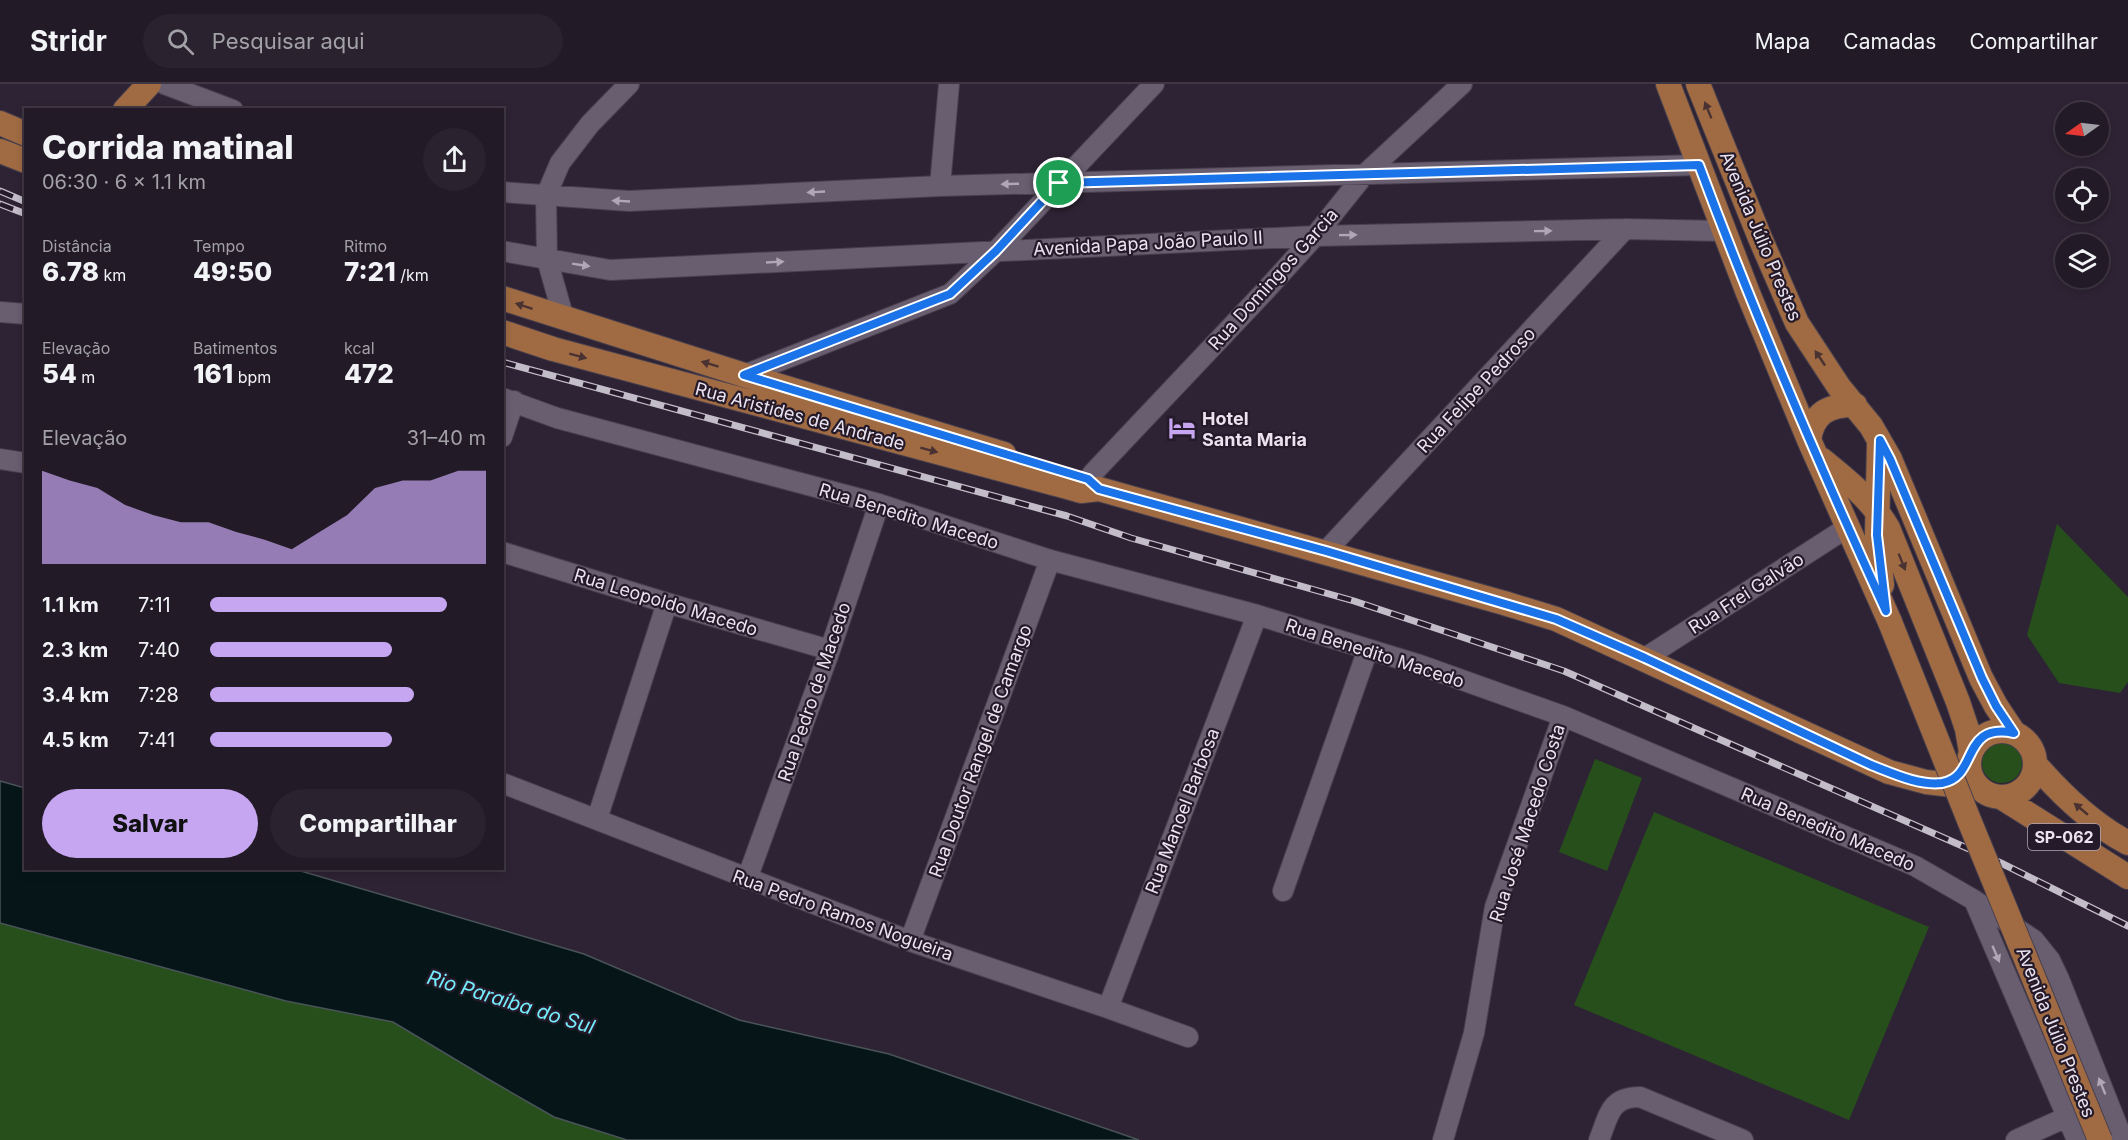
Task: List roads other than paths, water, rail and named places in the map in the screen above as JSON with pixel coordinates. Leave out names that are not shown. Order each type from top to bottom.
[{"type":"main road","points":[[127,108],[149,84]]},
{"type":"main road","name":"Avenida Júlio Prestes","points":[[1668,84],[1723,231],[1813,448],[1888,617],[2100,1140]]},
{"type":"main road","name":"Avenida Júlio Prestes","points":[[1698,84],[1797,323],[1839,387],[1880,440],[1982,678],[1996,706],[2014,733]]},
{"type":"main road","points":[[0,123],[24,133]]},
{"type":"main road","points":[[1696,157],[1720,139]]},
{"type":"main road","points":[[0,151],[24,160]]},
{"type":"main road","name":"Rua Aristides de Andrade","points":[[504,299],[1089,486]]},
{"type":"main road","name":"Rua Aristides de Andrade","points":[[504,333],[564,352],[1089,486],[1326,551],[1556,619],[1645,658],[1871,765],[1907,778],[1990,792]]},
{"type":"main road","points":[[1813,448],[1811,428],[1820,414],[1834,407],[1854,405]]},
{"type":"main road","points":[[1880,440],[1877,549],[1888,617]]},
{"type":"main road","name":"Avenida Júlio Prestes","points":[[1813,448],[1878,510],[1888,528],[1958,702],[1967,729],[1970,757]]},
{"type":"main road","points":[[1944,783],[1959,774],[1976,743],[1983,736],[1993,732],[2014,733]]},
{"type":"main road","name":"SP-062","points":[[2014,733],[2029,745],[2034,764],[2070,800],[2100,825],[2128,843]]},
{"type":"main road","points":[[1970,757],[1970,771],[1990,792],[2011,795],[2020,791],[2028,783],[2033,774],[2034,764]]},
{"type":"main road","name":"SP-062","points":[[1990,792],[2128,877]]},
{"type":"street","points":[[164,84],[228,108]]},
{"type":"street","points":[[564,319],[547,259],[546,196],[560,163],[590,124],[629,84]]},
{"type":"street","points":[[940,186],[949,84]]},
{"type":"street","points":[[744,375],[950,294],[996,251],[1155,84]]},
{"type":"street","name":"Rua Domingos Garcia","points":[[1089,486],[1315,236],[1364,175],[1454,87]]},
{"type":"street","points":[[504,192],[629,201],[940,186],[1364,175],[1696,157]]},
{"type":"street","name":"Avenida Papa João Paulo II","points":[[504,251],[610,270],[1315,236],[1625,229],[1723,231]]},
{"type":"street","name":"Rua Felipe Pedroso","points":[[1326,551],[1625,229]]},
{"type":"street","points":[[0,312],[24,314]]},
{"type":"street","points":[[504,425],[508,400]]},
{"type":"street","name":"Rua Benedito Macedo","points":[[508,400],[556,418],[879,504],[1050,560],[1257,615],[1420,665],[1563,716],[1915,866],[1974,900]]},
{"type":"street","points":[[0,459],[24,463]]},
{"type":"street","name":"Rua Pedro de Macedo","points":[[747,879],[830,650],[879,504]]},
{"type":"street","name":"Rua Frei Galvão","points":[[1645,658],[1848,527]]},
{"type":"street","name":"Rua Leopoldo Macedo","points":[[504,553],[830,650]]},
{"type":"street","name":"Rua Doutor Rangel de Camargo","points":[[910,941],[1050,560]]},
{"type":"street","points":[[597,819],[667,603]]},
{"type":"street","name":"Rua Manoel Barbosa","points":[[1108,1008],[1257,615]]},
{"type":"street","points":[[1283,891],[1368,649]]},
{"type":"street","name":"Rua José Macedo Costa","points":[[1443,1140],[1474,1033],[1495,907],[1563,716]]},
{"type":"street","name":"Rua Pedro Ramos Nogueira","points":[[504,784],[910,941],[1188,1037]]},
{"type":"street","points":[[1974,900],[2077,1140]]},
{"type":"street","name":"Avenida Júlio Prestes","points":[[1974,900],[2034,940],[2050,960],[2123,1140]]},
{"type":"street","points":[[1599,1140],[1612,1108],[1618,1101],[1640,1097],[1743,1140]]},
{"type":"street","points":[[2016,1140],[2067,1117]]},
{"type":"water","name":"Rio Paraíba do Sul","points":[[0,781],[24,788],[24,870],[297,870],[584,954],[739,1020],[889,1054],[1139,1140],[627,1140],[554,1117],[393,1022],[286,1001],[0,923]]},
{"type":"railway","points":[[0,191],[24,201]]},
{"type":"railway","points":[[0,204],[24,213]]},
{"type":"railway","points":[[504,363],[1067,516],[1131,538],[1354,601],[1564,671],[2001,863],[2128,926]]},
{"type":"place","name":"Hotel Santa Maria","points":[[1182,428]]}]
